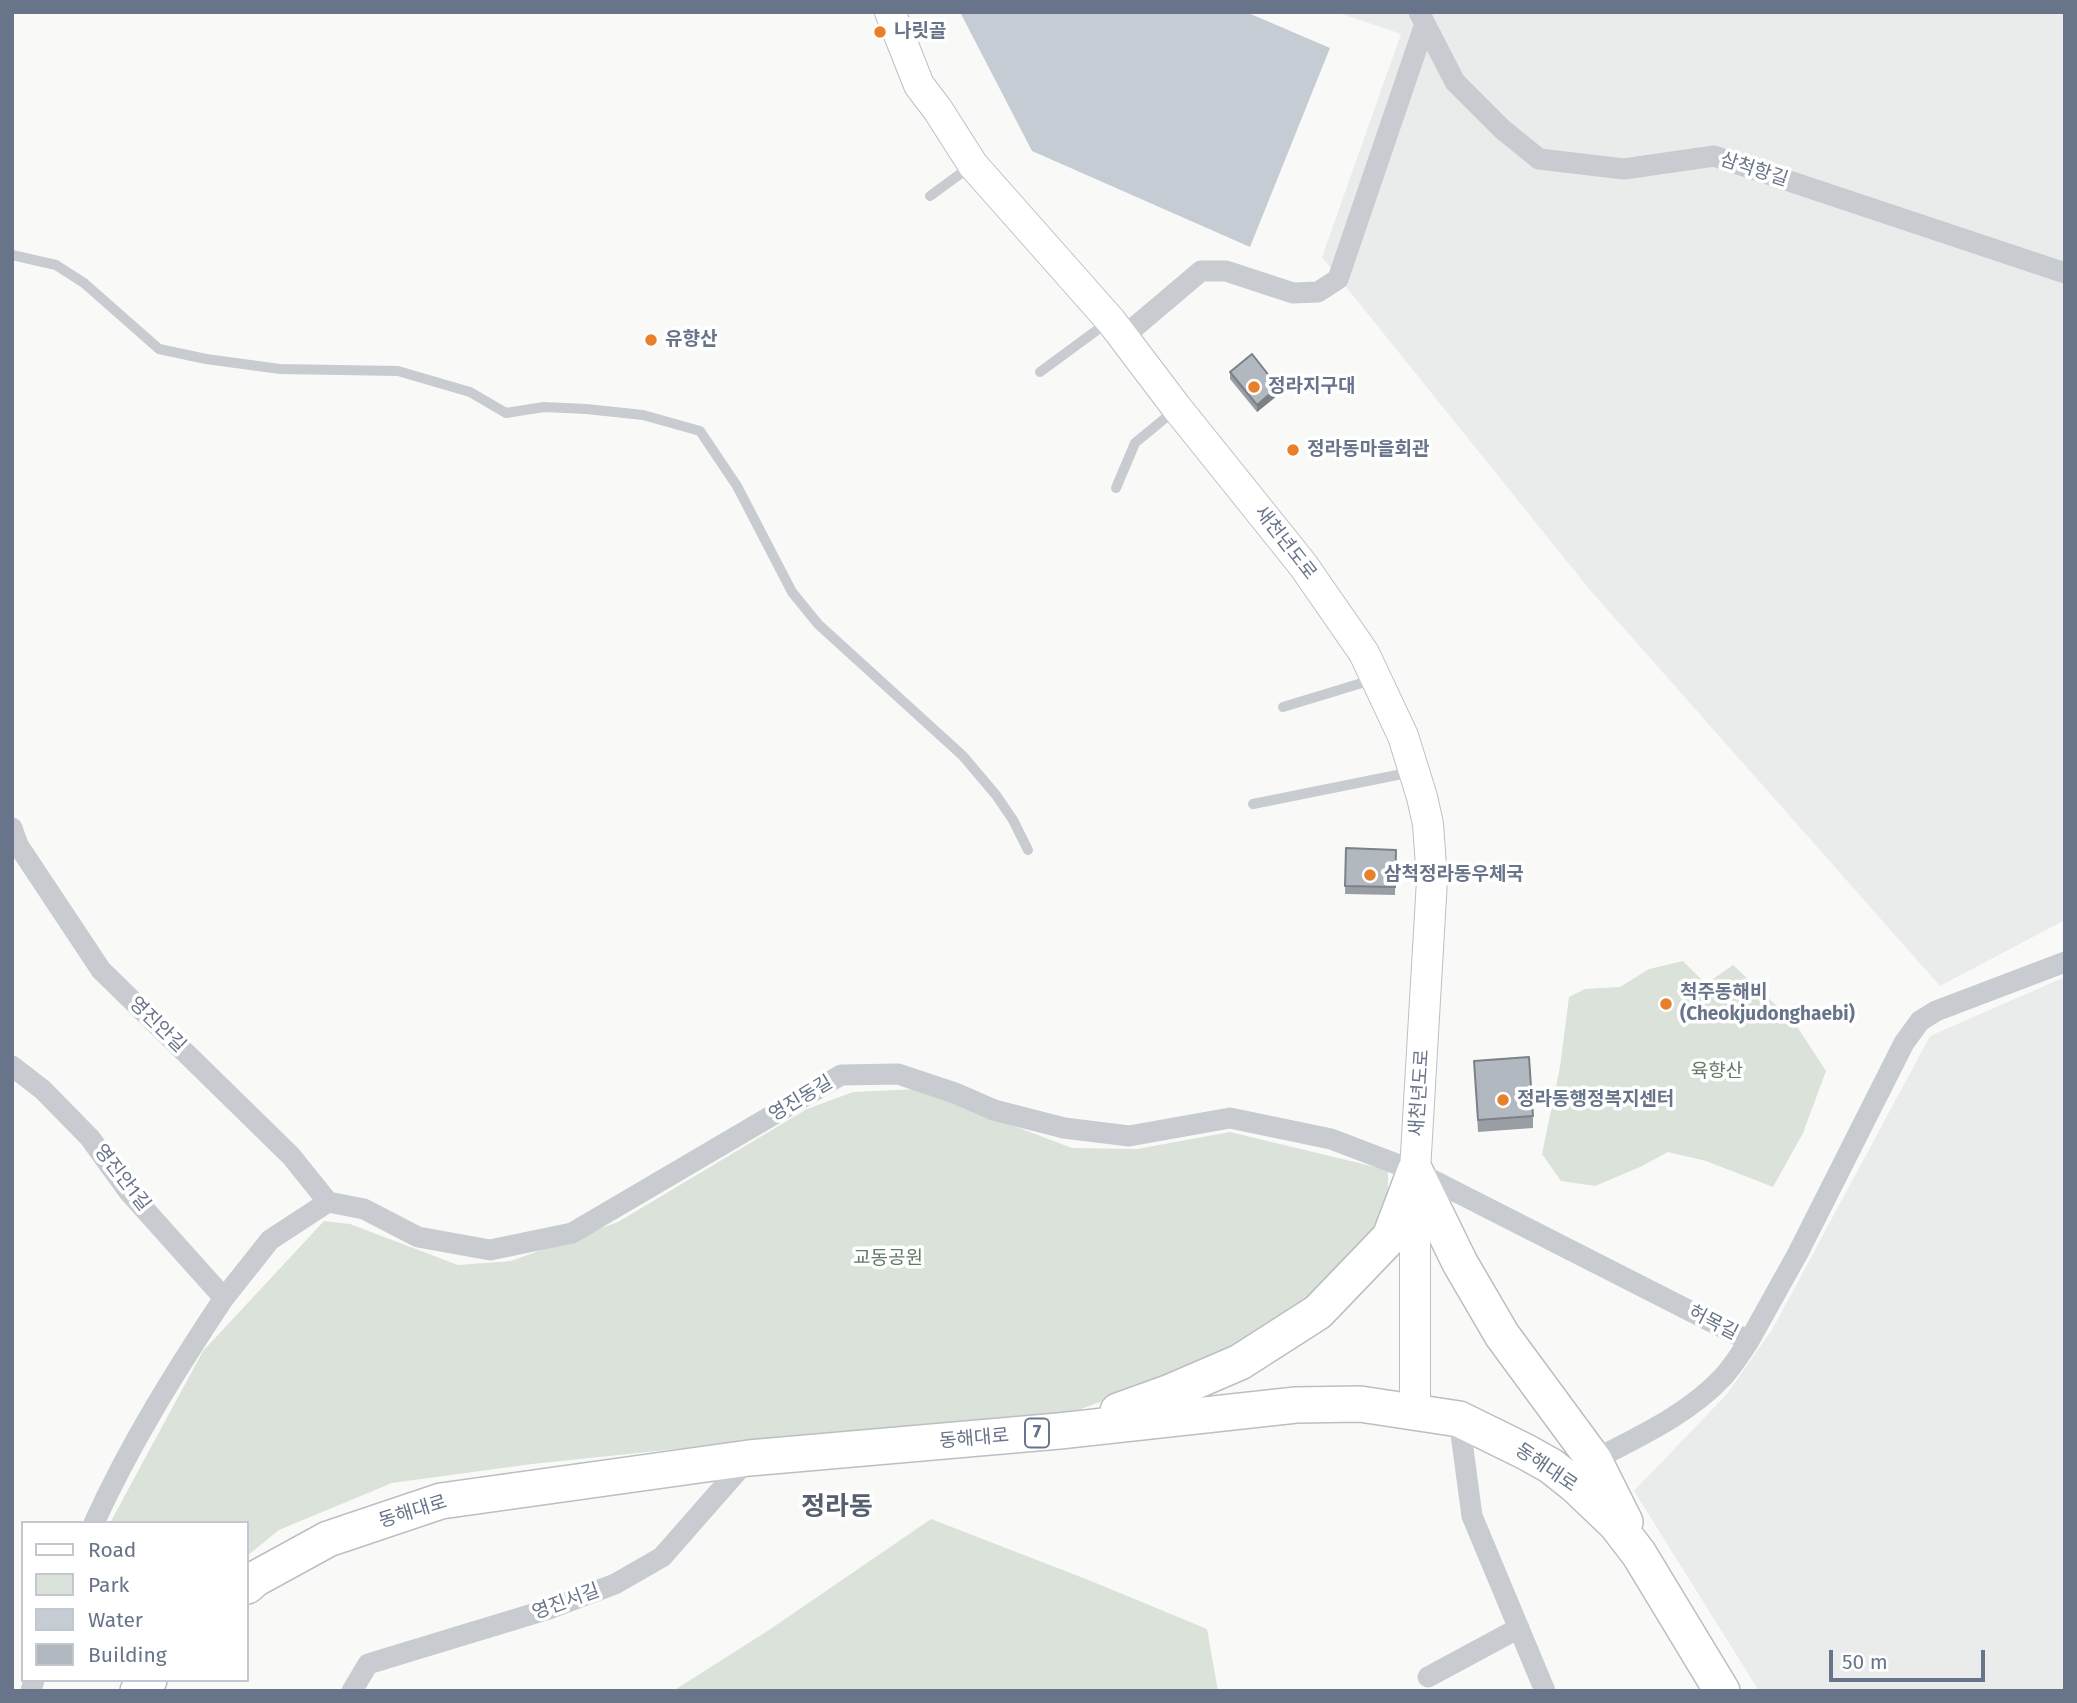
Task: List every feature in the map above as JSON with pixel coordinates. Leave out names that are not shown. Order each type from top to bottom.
[{"type":"main road","points":[[1059,1432],[1168,1393],[1240,1362],[1318,1312],[1390,1237],[1415,1171]]},
{"type":"main road","points":[[1415,1171],[1460,1263],[1502,1335],[1594,1460],[1639,1554]]},
{"type":"main road","name":"동해대로","points":[[248,1585],[328,1539],[441,1501],[749,1458],[1059,1432],[1296,1405],[1360,1404],[1459,1419],[1551,1466],[1596,1505],[1639,1554],[1722,1691]]},
{"type":"street","name":"새천년도로","points":[[890,12],[919,85],[973,165],[1117,329],[1328,599],[1364,653],[1403,736],[1415,772],[1427,824],[1432,880],[1415,1171],[1415,1411]]},
{"type":"street","name":"삼척항길","points":[[1422,18],[1455,82],[1502,130],[1539,159],[1624,169],[1714,156],[2065,273]]},
{"type":"street","points":[[1117,329],[1201,271],[1227,271],[1293,293],[1318,292],[1338,279],[1422,18]]},
{"type":"street","name":"영진안길","points":[[12,828],[18,845],[102,970],[291,1156],[328,1202]]},
{"type":"street","name":"허목길","points":[[1415,1171],[1749,1341],[1797,1253],[1903,1043],[1920,1021],[1936,1011],[2065,962]]},
{"type":"street","name":"영진안1길","points":[[12,1066],[43,1090],[90,1138],[129,1192],[224,1298]]},
{"type":"street","name":"영진동길","points":[[328,1202],[364,1209],[418,1237],[490,1250],[572,1233],[842,1075],[898,1074],[955,1093],[994,1110],[1065,1128],[1129,1136],[1230,1118],[1331,1139],[1415,1171]]},
{"type":"street","points":[[95,1521],[132,1445],[186,1354],[224,1298],[270,1240],[328,1202]]},
{"type":"street","points":[[1594,1460],[1653,1430],[1686,1409],[1725,1375],[1749,1341]]},
{"type":"street","points":[[1459,1419],[1472,1516],[1545,1691]]},
{"type":"street","name":"영진서길","points":[[352,1691],[368,1664],[549,1609],[615,1584],[639,1571],[662,1557],[749,1458]]},
{"type":"street","points":[[1428,1677],[1519,1628]]},
{"type":"lane","points":[[929,196],[973,165]]},
{"type":"lane","points":[[12,255],[56,265],[85,283],[159,349],[206,359],[280,369],[398,371],[470,392],[506,413],[544,407],[586,409],[643,415],[701,431],[737,486],[792,592],[818,624],[963,756],[996,795],[1013,820],[1028,850]]},
{"type":"lane","points":[[1040,372],[1117,329]]},
{"type":"lane","points":[[1116,488],[1135,443],[1177,408]]},
{"type":"lane","points":[[1283,707],[1377,678]]},
{"type":"lane","points":[[1253,804],[1415,772]]},
{"type":"shaded area","points":[[1336,12],[2065,12],[2065,920],[1940,986],[1590,590],[1322,257],[1401,34]]},
{"type":"shaded area","points":[[2065,977],[2065,1691],[1759,1691],[1634,1491],[1727,1394],[1773,1328],[1930,1036]]},
{"type":"green space","name":"육향산","points":[[1683,961],[1706,984],[1733,965],[1794,1022],[1826,1071],[1803,1133],[1773,1187],[1706,1161],[1668,1152],[1595,1186],[1561,1181],[1542,1154],[1560,1067],[1569,997],[1585,989],[1620,987],[1649,969]]},
{"type":"green space","name":"교동공원","points":[[917,1089],[1072,1148],[1137,1149],[1230,1132],[1388,1170],[1388,1208],[1368,1242],[1326,1286],[1230,1355],[1067,1414],[849,1431],[532,1464],[392,1483],[279,1530],[248,1555],[248,1521],[111,1521],[203,1351],[324,1221],[350,1224],[458,1265],[511,1261],[618,1222],[807,1109],[853,1092]]},
{"type":"green space","points":[[931,1519],[1207,1629],[1218,1691],[673,1691],[769,1630]]},
{"type":"water","points":[[960,12],[1246,12],[1330,48],[1250,247],[1032,151]]},
{"type":"building","name":"정라지구대","points":[[1252,354],[1278,387],[1257,405],[1230,372]]},
{"type":"building","name":"삼척정라동우체국","points":[[1346,848],[1396,850],[1395,887],[1345,886]]},
{"type":"building","name":"정라동행정복지센터","points":[[1529,1057],[1533,1116],[1478,1120],[1474,1061]]},
{"type":"place","name":"나릿골","points":[[880,32]]},
{"type":"place","name":"유향산","points":[[651,340]]},
{"type":"place","name":"정라지구대","points":[[1254,387]]},
{"type":"place","name":"정라동마을회관","points":[[1293,450]]},
{"type":"place","name":"삼척정라동우체국","points":[[1370,875]]},
{"type":"place","name":"척주동해비 (Cheokjudonghaebi)","points":[[1666,1004]]},
{"type":"place","name":"정라동행정복지센터","points":[[1503,1100]]},
{"type":"district","name":"정라동","points":[[837,1508]]}]
